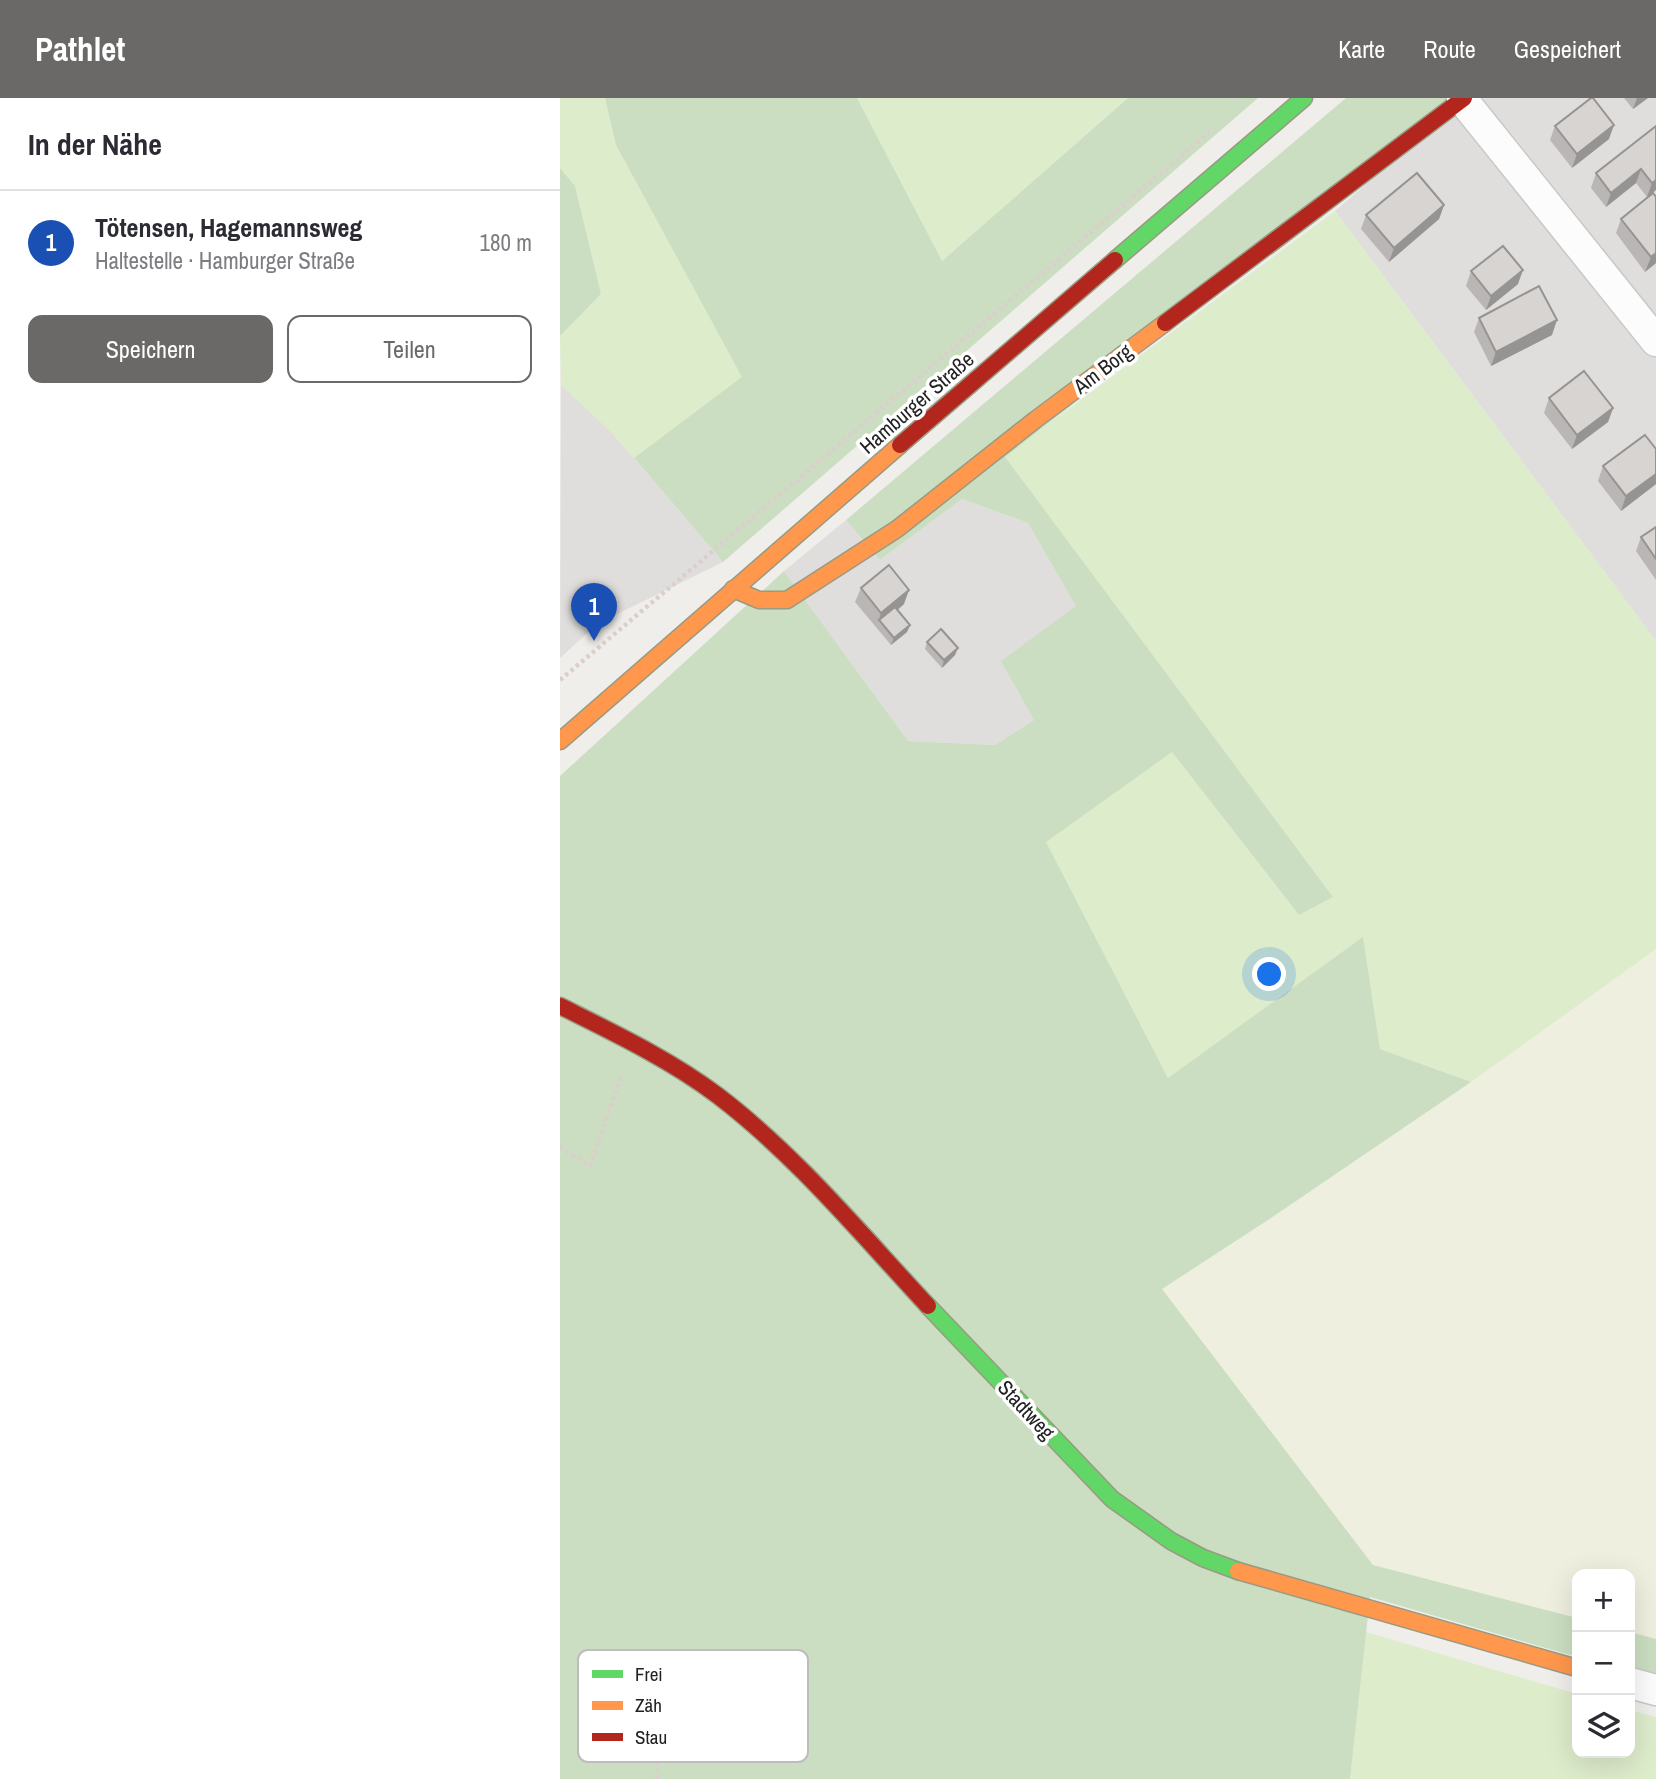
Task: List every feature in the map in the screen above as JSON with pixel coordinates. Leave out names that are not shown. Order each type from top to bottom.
[{"type":"street","name":"Hamburger Straße","points":[[560,741],[1304,98]]},
{"type":"street","name":"Am Borg","points":[[733,589],[753,600],[771,603],[787,600],[897,529],[1035,420],[1463,99],[1656,341]]},
{"type":"street","name":"Stadtweg","points":[[560,1006],[632,1043],[704,1086],[742,1114],[794,1163],[1101,1489],[1139,1520],[1198,1556],[1248,1575],[1572,1667]]},
{"type":"street","points":[[1635,1684],[1656,1690]]},
{"type":"path","points":[[560,680],[1220,123]]},
{"type":"path","points":[[560,1147],[590,1166],[632,1043]]},
{"type":"shaded area","points":[[1466,98],[1656,98],[1656,641],[1335,211]]},
{"type":"shaded area","points":[[561,385],[607,427],[723,562],[597,624],[560,658]]},
{"type":"shaded area","points":[[962,499],[1028,523],[1077,606],[1002,661],[1034,720],[995,745],[908,741],[784,571],[846,520],[880,560]]},
{"type":"green space","points":[[560,98],[605,98],[616,145],[743,377],[634,458],[614,435],[561,385],[560,336],[601,294],[575,186],[560,168]]},
{"type":"green space","points":[[605,98],[857,98],[942,261],[1128,98],[1258,98],[723,562],[634,458],[742,377],[616,145]]},
{"type":"green space","points":[[857,98],[1128,98],[942,261]]},
{"type":"green space","points":[[1346,98],[1466,98],[1005,457],[1333,897],[1299,915],[1172,752],[1046,842],[1168,1078],[1363,937],[1380,1049],[1471,1082],[1162,1289],[1373,1565],[1572,1617],[1572,1656],[1370,1597],[1350,1779],[560,1779],[560,776],[784,571],[908,741],[995,745],[1034,720],[1001,661],[1076,606],[1028,523],[962,499],[880,560],[846,520]]},
{"type":"green space","points":[[560,168],[575,186],[601,294],[560,336]]},
{"type":"green space","points":[[1335,211],[1656,641],[1656,949],[1471,1082],[1380,1049],[1363,938],[1168,1078],[1045,841],[1172,752],[1299,915],[1333,897],[1004,457]]},
{"type":"green space","points":[[1656,949],[1656,1639],[1635,1633],[1635,1569],[1572,1569],[1572,1617],[1373,1565],[1161,1289],[1471,1082]]},
{"type":"green space","points":[[1366,1632],[1572,1693],[1572,1758],[1635,1758],[1635,1711],[1656,1717],[1656,1779],[1350,1779]]},
{"type":"green space","points":[[1635,1633],[1656,1639],[1656,1680],[1635,1674]]},
{"type":"building","points":[[1591,98],[1614,125],[1577,154],[1555,126]]},
{"type":"building","points":[[1656,126],[1656,180],[1652,183],[1641,169],[1611,193],[1596,173]]},
{"type":"building","points":[[1417,173],[1444,205],[1394,248],[1366,215]]},
{"type":"building","points":[[1653,193],[1656,197],[1656,253],[1651,257],[1621,219]]},
{"type":"building","points":[[1503,246],[1523,270],[1491,296],[1471,271]]},
{"type":"building","points":[[1539,286],[1557,320],[1496,352],[1479,318]]},
{"type":"building","points":[[1584,371],[1613,408],[1577,435],[1549,398]]},
{"type":"building","points":[[1645,435],[1656,449],[1656,474],[1626,496],[1603,466]]},
{"type":"building","points":[[1656,527],[1656,559],[1641,537]]},
{"type":"building","points":[[889,565],[909,590],[881,613],[861,588]]},
{"type":"building","points":[[895,607],[910,625],[894,638],[879,620]]},
{"type":"building","points":[[941,629],[958,648],[944,660],[927,642]]},
{"type":"traffic: fast","points":[[1115,260],[1304,98]]},
{"type":"traffic: fast","points":[[928,1306],[1112,1499],[1171,1541],[1203,1558],[1238,1571]]},
{"type":"traffic: slow","points":[[733,589],[759,600],[787,600],[897,529],[1035,420],[1165,323]]},
{"type":"traffic: slow","points":[[560,741],[900,445]]},
{"type":"traffic: slow","points":[[1238,1571],[1572,1667]]},
{"type":"traffic: jam","points":[[1165,323],[1464,98]]},
{"type":"traffic: jam","points":[[900,445],[1115,260]]},
{"type":"traffic: jam","points":[[560,1006],[680,1070],[746,1118],[801,1169],[928,1306]]},
{"type":"place","name":"Tötensen, Hagemannsweg","points":[[594,641]]}]
